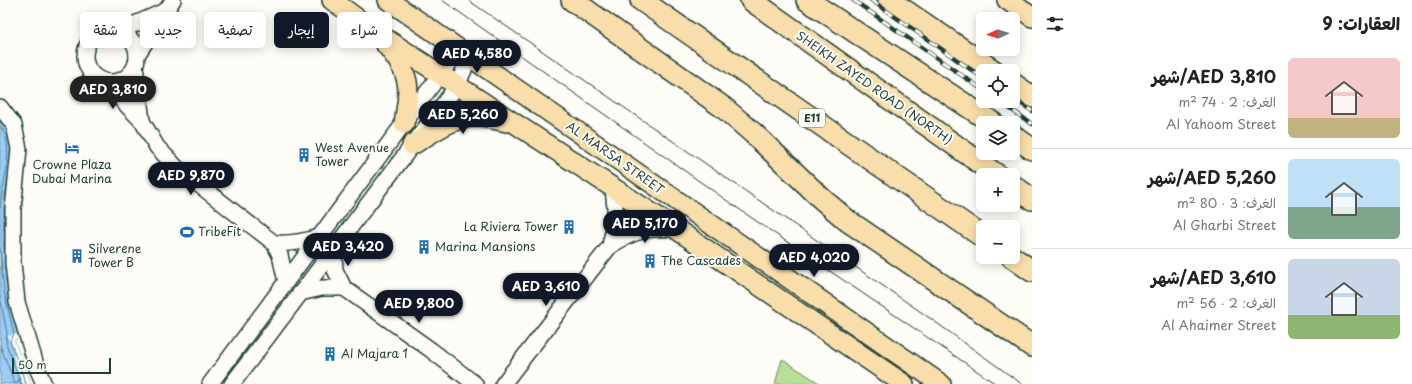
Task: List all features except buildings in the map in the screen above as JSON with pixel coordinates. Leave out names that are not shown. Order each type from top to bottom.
[{"type":"highway","points":[[572,0],[724,108],[753,133],[822,200],[848,221],[1026,340]]},
{"type":"highway","name":"E11","points":[[642,0],[976,232]]},
{"type":"highway","name":"SHEIKH ZAYED ROAD (NORTH)","points":[[751,0],[987,168]]},
{"type":"highway","points":[[807,0],[982,116]]},
{"type":"highway","points":[[889,0],[984,64]]},
{"type":"highway","points":[[1020,89],[1032,97]]},
{"type":"highway","points":[[1020,141],[1032,149]]},
{"type":"highway","points":[[1020,191],[1032,199]]},
{"type":"highway","points":[[1020,263],[1032,271]]},
{"type":"main road","points":[[332,0],[348,12]]},
{"type":"main road","name":"AL MARSA STREET","points":[[388,0],[941,384]]},
{"type":"main road","points":[[1007,0],[1032,17]]},
{"type":"main road","points":[[392,43],[441,75]]},
{"type":"main road","points":[[388,48],[397,58],[408,78],[409,94],[404,124]]},
{"type":"main road","name":"AL MARSA STREET","points":[[441,75],[676,229],[904,384]]},
{"type":"main road","points":[[412,145],[464,118],[483,118],[513,123]]},
{"type":"street","points":[[132,25],[170,5]]},
{"type":"street","points":[[103,81],[112,82],[122,80],[130,74],[136,61],[170,5]]},
{"type":"street","points":[[132,40],[136,61],[142,121]]},
{"type":"street","points":[[87,48],[87,66],[96,77],[103,81],[142,121],[153,141],[176,167],[274,243],[280,255],[286,282]]},
{"type":"street","points":[[210,384],[441,75],[462,51]]},
{"type":"street","points":[[232,384],[300,293],[334,251],[457,86],[464,70],[462,51]]},
{"type":"street","points":[[0,106],[14,125],[19,149],[13,210],[13,263],[17,302],[35,361],[44,384]]},
{"type":"street","points":[[610,246],[616,218],[613,188]]},
{"type":"street","points":[[503,384],[610,246],[624,237],[639,231],[658,228],[676,229]]},
{"type":"street","points":[[274,243],[304,242],[319,237]]},
{"type":"street","points":[[334,251],[335,270],[344,288],[435,352],[476,384]]},
{"type":"street","points":[[300,293],[322,288],[344,288]]},
{"type":"green space","points":[[782,359],[821,384],[775,384]]},
{"type":"water","points":[[0,121],[6,128],[9,136],[12,153],[4,204],[3,239],[8,290],[18,338],[14,340],[31,384],[0,384]]},
{"type":"pier","points":[[17,334],[18,338],[14,340],[31,384],[23,384],[13,356],[15,355],[8,336]]},
{"type":"ferry route","points":[[16,384],[20,378]]},
{"type":"tram line","points":[[442,0],[746,214],[996,384]]},
{"type":"tram line","points":[[468,0],[934,321],[1022,384]]},
{"type":"railway","points":[[853,0],[976,85]]},
{"type":"railway","points":[[871,0],[976,73]]},
{"type":"railway","points":[[1020,103],[1032,111]]},
{"type":"railway","points":[[1009,108],[1032,124]]},
{"type":"place","name":"Crowne Plaza Dubai Marina","points":[[72,148]]},
{"type":"place","name":"West Avenue Tower","points":[[304,155]]},
{"type":"place","name":"La Riviera Tower","points":[[569,227]]},
{"type":"place","name":"TribeFit","points":[[187,232]]},
{"type":"place","name":"Marina Mansions","points":[[424,247]]},
{"type":"place","name":"Silverene Tower B","points":[[77,256]]},
{"type":"place","name":"The Cascades","points":[[650,261]]},
{"type":"place","name":"Al Majara 1","points":[[330,354]]}]
